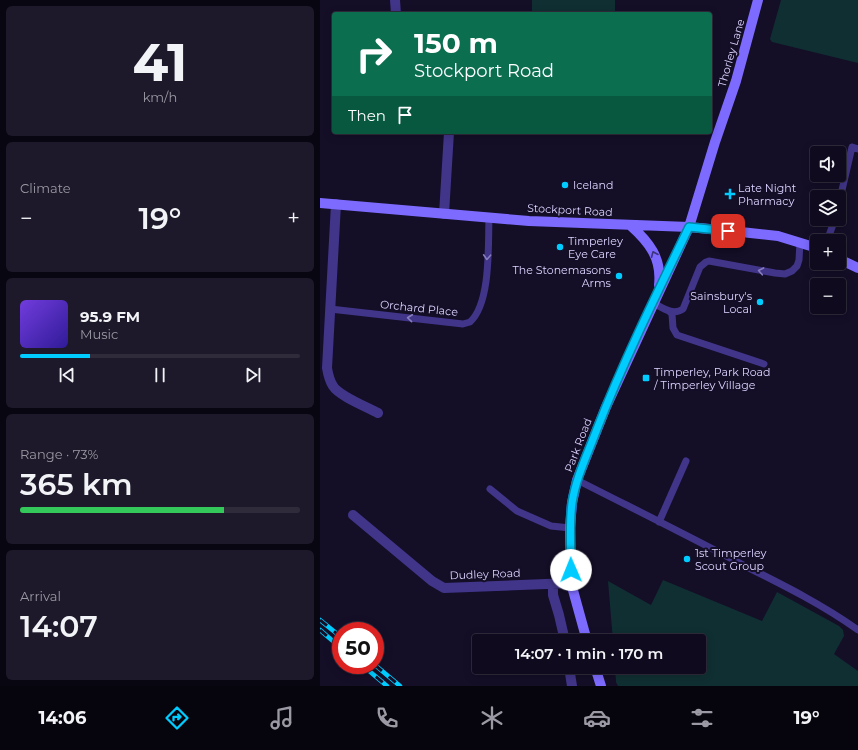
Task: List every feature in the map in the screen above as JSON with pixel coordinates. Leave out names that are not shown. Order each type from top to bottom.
[{"type":"main road","name":"Thorley Lane","points":[[689,227],[715,142],[736,81],[758,0]]},
{"type":"main road","name":"Stockport Road","points":[[320,203],[529,221],[689,227],[778,236],[810,246]]},
{"type":"main road","name":"Park Road","points":[[630,225],[641,234],[654,252],[660,275],[658,291]]},
{"type":"main road","name":"Park Road","points":[[585,634],[571,584],[570,528],[572,503],[577,480],[606,407],[658,291],[689,227]]},
{"type":"main road","points":[[846,262],[858,268]]},
{"type":"main road","points":[[597,674],[601,686]]},
{"type":"street","points":[[395,0],[396,12]]},
{"type":"street","points":[[444,214],[449,134]]},
{"type":"street","points":[[336,204],[327,368],[333,386],[339,392],[378,413]]},
{"type":"street","name":"Dudley Road","points":[[353,515],[432,581],[444,588],[571,584]]},
{"type":"street","points":[[553,584],[553,595],[563,634]]},
{"type":"street","points":[[570,674],[572,686]]},
{"type":"lane","points":[[842,190],[852,147],[858,149]]},
{"type":"lane","name":"Orchard Place","points":[[330,309],[463,324],[470,322],[477,314],[486,285],[489,218]]},
{"type":"lane","points":[[653,303],[669,311],[679,312],[683,309],[699,270],[706,262],[713,261],[782,274],[792,271],[797,266],[799,260],[800,242]]},
{"type":"lane","points":[[669,311],[672,314],[671,322],[677,335],[764,364]]},
{"type":"lane","points":[[659,522],[686,461]]},
{"type":"lane","points":[[577,480],[781,584],[858,630]]},
{"type":"lane","points":[[490,488],[517,511],[551,526],[570,528]]},
{"type":"green space","points":[[532,0],[615,0],[615,12],[532,12]]},
{"type":"green space","points":[[781,0],[858,0],[858,63],[772,42],[770,39]]},
{"type":"green space","points":[[663,580],[762,621],[777,592],[839,626],[843,630],[844,636],[834,654],[858,671],[858,686],[618,686],[615,674],[706,674],[706,634],[612,634],[608,581],[651,605]]},
{"type":"railway","points":[[320,620],[332,630]]},
{"type":"railway","points":[[320,630],[332,640]]},
{"type":"railway","points":[[384,673],[400,686]]},
{"type":"railway","points":[[373,674],[387,686]]},
{"type":"place","name":"Iceland","points":[[565,185]]},
{"type":"place","name":"Late Night Pharmacy","points":[[730,194]]},
{"type":"place","name":"Timperley Eye Care","points":[[560,247]]},
{"type":"place","name":"The Stonemasons Arms","points":[[619,276]]},
{"type":"place","name":"Sainsbury's Local","points":[[760,302]]},
{"type":"place","name":"Timperley, Park Road / Timperley Village","points":[[646,378]]},
{"type":"place","name":"1st Timperley Scout Group","points":[[687,559]]},
{"type":"route","points":[[571,570],[570,528],[572,503],[577,480],[606,407],[658,291],[689,227],[728,231]]}]
